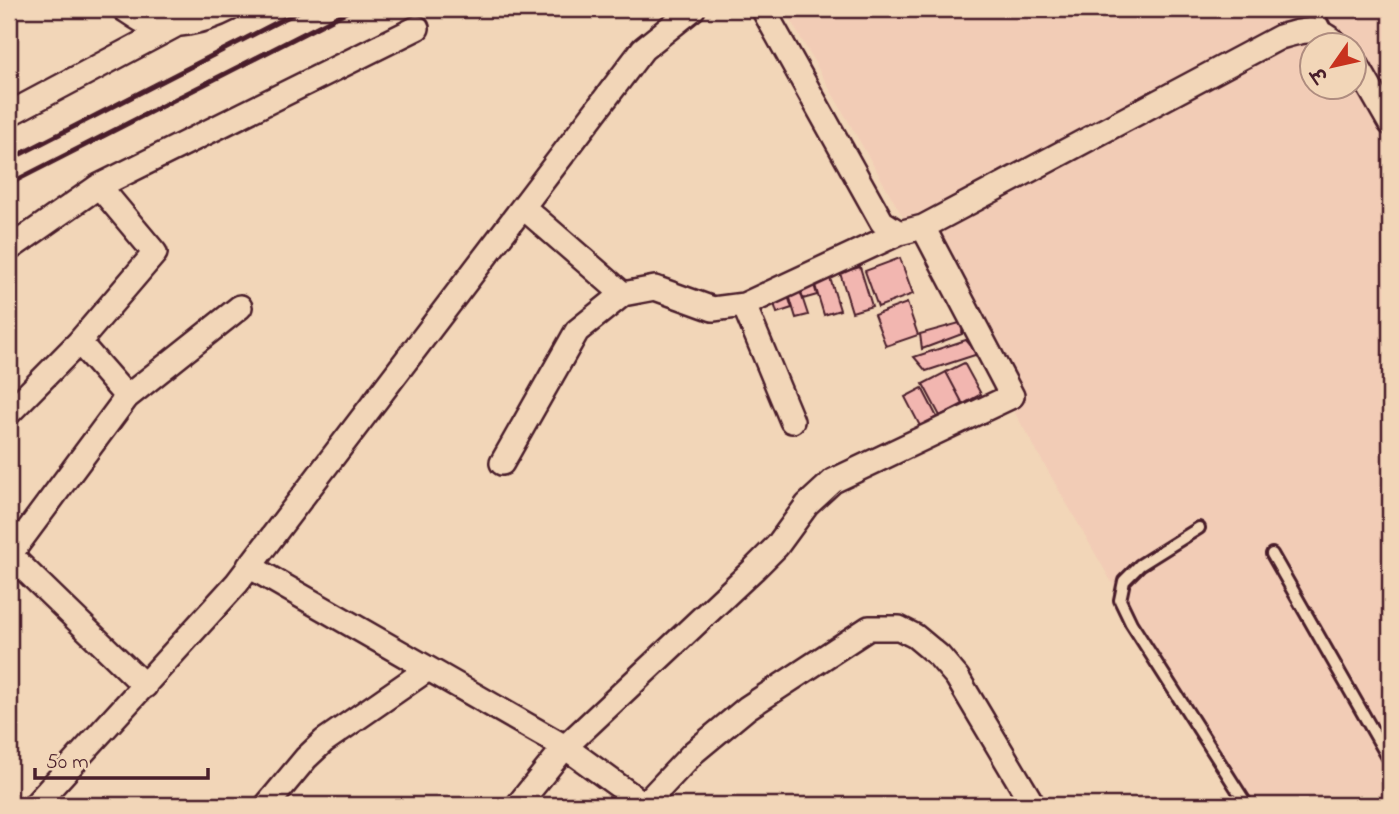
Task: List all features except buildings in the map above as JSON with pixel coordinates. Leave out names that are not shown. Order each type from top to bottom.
[{"type":"street","points":[[124,9],[144,21],[176,25]]},
{"type":"street","points":[[9,114],[176,25],[212,17],[229,9]]},
{"type":"street","points":[[35,805],[145,686],[249,566],[643,49],[693,9]]},
{"type":"street","points":[[764,9],[882,222],[899,233]]},
{"type":"street","points":[[9,249],[99,186],[417,28]]},
{"type":"street","points":[[502,463],[577,331],[623,294],[654,288],[713,309],[744,304],[899,233],[923,227],[1280,37],[1307,29],[1314,32]]},
{"type":"street","points":[[1368,86],[1390,123]]},
{"type":"street","points":[[9,413],[79,342],[155,253],[99,186]]},
{"type":"street","points":[[523,208],[623,294]]},
{"type":"street","points":[[518,805],[565,747],[754,569],[777,546],[807,505],[833,481],[1012,396],[923,227]]},
{"type":"street","points":[[744,304],[792,421]]},
{"type":"street","points":[[145,686],[10,555],[127,397],[240,307]]},
{"type":"street","points":[[79,342],[127,397]]},
{"type":"street","points":[[249,566],[565,747],[645,805],[694,752],[747,708],[869,628],[899,628],[915,636],[939,656],[957,677],[1034,805]]},
{"type":"street","points":[[267,805],[306,758],[324,741],[428,668]]},
{"type":"lane","points":[[1315,9],[1329,32]]},
{"type":"lane","points":[[1199,528],[1140,565],[1124,581],[1120,600],[1131,623],[1247,805]]},
{"type":"lane","points":[[1272,554],[1390,761]]},
{"type":"shaded area","points":[[784,9],[1390,9],[1390,805],[1239,805]]},
{"type":"railway","points":[[9,160],[303,9]]},
{"type":"railway","points":[[9,184],[352,9]]}]
